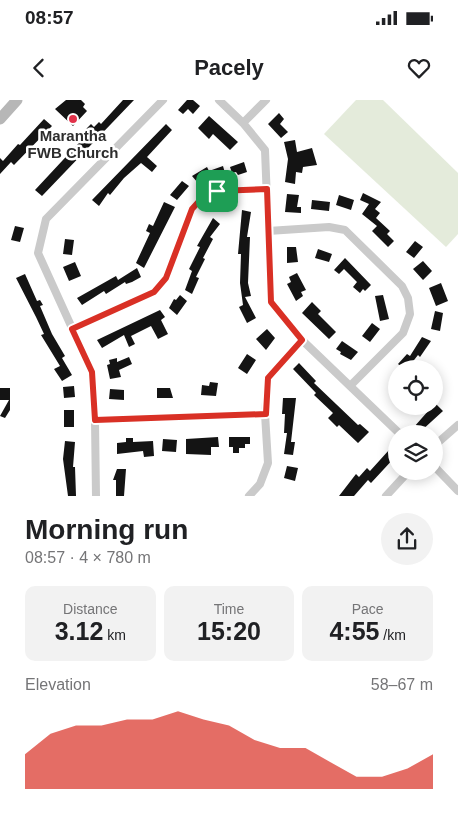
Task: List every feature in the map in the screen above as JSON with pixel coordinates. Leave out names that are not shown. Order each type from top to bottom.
[{"type":"street","points":[[0,119],[17,100]]},
{"type":"street","points":[[96,496],[92,372],[38,253],[46,220],[163,100]]},
{"type":"street","points":[[219,100],[243,123],[265,150],[271,302],[302,340],[391,425]]},
{"type":"street","points":[[243,123],[266,100]]},
{"type":"street","points":[[72,329],[154,292],[166,278],[192,209],[202,198],[217,191],[267,189]]},
{"type":"street","points":[[268,231],[329,227],[345,230],[402,286],[408,298],[410,314],[403,333],[350,386]]},
{"type":"street","points":[[248,496],[260,484],[268,463],[266,414],[268,378],[302,340]]},
{"type":"street","points":[[95,420],[266,414]]},
{"type":"street","points":[[443,438],[458,424]]},
{"type":"street","points":[[443,475],[458,491]]},
{"type":"street","points":[[386,496],[401,480]]},
{"type":"green space","points":[[356,100],[383,100],[458,173],[458,234],[446,247],[324,134]]},
{"type":"building","name":"Marantha FWB Church","points":[[66,100],[81,100],[85,104],[83,107],[87,111],[73,126],[55,109]]},
{"type":"building","points":[[123,100],[134,100],[42,196],[35,190],[89,132],[86,129],[91,124],[94,127],[99,122],[101,124]]},
{"type":"building","points":[[187,100],[193,100],[200,106],[193,114],[188,109],[183,114],[178,110]]},
{"type":"building","points":[[279,113],[284,119],[280,124],[288,132],[281,138],[268,124]]},
{"type":"building","points":[[209,116],[238,142],[230,150],[213,134],[209,139],[198,128]]},
{"type":"building","points":[[44,119],[52,126],[14,165],[11,162],[0,174],[0,158],[3,161]]},
{"type":"building","points":[[166,124],[172,130],[147,157],[157,166],[152,172],[141,163],[124,178],[110,195],[108,193],[99,206],[92,200]]},
{"type":"building","points":[[295,140],[297,152],[312,148],[317,165],[303,167],[302,173],[296,172],[295,184],[285,182],[288,159],[284,142]]},
{"type":"building","points":[[244,162],[247,172],[238,175],[236,172],[232,173],[230,167]]},
{"type":"building","points":[[223,166],[225,173],[220,175],[218,171],[198,183],[192,176],[207,167],[209,171]]},
{"type":"building","points":[[182,181],[189,186],[177,200],[170,195]]},
{"type":"building","points":[[363,193],[381,202],[375,209],[380,213],[376,218],[390,231],[387,234],[394,241],[388,247],[372,231],[377,226],[362,214],[369,204],[360,200]]},
{"type":"building","points":[[287,194],[299,195],[297,207],[301,207],[301,213],[285,212]]},
{"type":"building","points":[[339,195],[354,200],[351,210],[336,205]]},
{"type":"building","points":[[312,200],[330,202],[329,211],[311,209]]},
{"type":"building","points":[[164,202],[175,207],[144,268],[136,263],[150,233],[146,231],[149,224],[153,226]]},
{"type":"building","points":[[242,210],[251,212],[247,237],[250,237],[248,283],[251,296],[245,297],[256,318],[247,323],[239,307],[243,305],[240,283],[241,254],[238,254]]},
{"type":"building","points":[[213,218],[220,224],[210,237],[213,239],[203,258],[205,259],[196,277],[199,278],[192,294],[185,290],[192,271],[189,269],[200,247],[197,246]]},
{"type":"building","points":[[15,226],[24,228],[20,242],[11,240]]},
{"type":"building","points":[[65,239],[74,240],[72,255],[63,254]]},
{"type":"building","points":[[415,241],[423,247],[414,258],[406,252]]},
{"type":"building","points":[[287,247],[296,247],[298,262],[287,263]]},
{"type":"building","points":[[318,249],[332,254],[329,262],[315,258]]},
{"type":"building","points":[[345,258],[371,285],[365,291],[363,289],[360,293],[353,287],[357,282],[344,269],[339,274],[334,270]]},
{"type":"building","points":[[423,261],[432,271],[423,280],[413,269]]},
{"type":"building","points":[[75,262],[81,276],[69,281],[63,267]]},
{"type":"building","points":[[137,268],[141,277],[132,282],[126,284],[125,282],[106,294],[104,291],[82,305],[77,298],[116,276],[118,280]]},
{"type":"building","points":[[297,273],[306,290],[301,292],[303,296],[296,301],[287,284],[291,282],[289,277]]},
{"type":"building","points":[[25,274],[37,301],[40,300],[43,305],[40,306],[52,334],[65,356],[62,358],[72,375],[62,381],[54,369],[60,366],[41,335],[44,334],[16,278]]},
{"type":"building","points":[[441,283],[448,301],[436,306],[429,288]]},
{"type":"building","points":[[180,295],[187,301],[177,315],[169,308],[174,299],[176,300]]},
{"type":"building","points":[[383,295],[389,319],[380,321],[375,296]]},
{"type":"building","points":[[312,302],[321,311],[318,314],[336,332],[329,339],[302,313]]},
{"type":"building","points":[[160,310],[165,317],[161,320],[168,334],[158,339],[151,326],[131,336],[135,344],[129,347],[124,335],[102,348],[97,340]]},
{"type":"building","points":[[435,311],[443,313],[440,331],[431,329]]},
{"type":"building","points":[[372,323],[380,329],[370,342],[362,336]]},
{"type":"building","points":[[267,329],[275,338],[266,350],[256,339]]},
{"type":"building","points":[[422,337],[431,341],[420,357],[418,355],[414,360],[402,360],[407,354],[410,356]]},
{"type":"building","points":[[342,341],[358,352],[351,360],[340,354],[341,352],[336,349]]},
{"type":"building","points":[[247,354],[256,360],[247,374],[238,368]]},
{"type":"building","points":[[129,357],[132,364],[119,370],[121,377],[110,379],[107,365],[110,364],[109,360],[117,358],[117,362]]},
{"type":"building","points":[[299,363],[316,381],[314,383],[358,425],[360,424],[369,432],[358,443],[339,425],[337,427],[328,418],[333,413],[314,395],[316,393],[293,369]]},
{"type":"building","points":[[210,382],[218,383],[216,396],[201,395],[202,385],[209,386]]},
{"type":"building","points":[[74,386],[75,397],[64,398],[63,387]]},
{"type":"building","points":[[0,388],[10,388],[10,410],[5,418],[0,416],[9,400],[0,400]]},
{"type":"building","points":[[157,388],[170,388],[173,398],[157,398]]},
{"type":"building","points":[[110,389],[124,390],[124,400],[109,399]]},
{"type":"building","points":[[283,398],[296,398],[291,442],[295,442],[293,455],[284,454],[287,433],[284,433],[285,414],[282,414]]},
{"type":"building","points":[[64,410],[74,410],[74,427],[64,427]]},
{"type":"building","points":[[425,415],[439,415],[428,425],[416,425]]},
{"type":"building","points":[[218,437],[219,447],[211,447],[211,455],[186,454],[186,439]]},
{"type":"building","points":[[229,437],[250,437],[250,444],[245,444],[245,448],[239,448],[239,453],[233,453],[233,447],[229,447]]},
{"type":"building","points":[[126,438],[133,438],[133,442],[153,441],[154,456],[144,457],[143,451],[117,454],[117,443],[126,442]]},
{"type":"building","points":[[163,439],[177,440],[176,452],[162,451]]},
{"type":"building","points":[[65,441],[75,442],[73,467],[75,467],[76,496],[68,496],[63,459]]},
{"type":"building","points":[[388,451],[388,465],[371,483],[368,480],[354,496],[339,496],[356,474],[359,477],[367,468],[370,471]]},
{"type":"building","points":[[287,466],[298,468],[295,481],[284,478]]},
{"type":"building","points":[[117,469],[126,469],[124,496],[116,496],[116,480],[113,480]]},
{"type":"place","name":"Marantha FWB Church","points":[[73,119]]},
{"type":"route","points":[[267,189],[271,302],[302,340],[268,378],[266,414],[95,420],[92,372],[72,329],[154,292],[166,278],[192,209],[202,198],[217,191],[267,189]]}]
